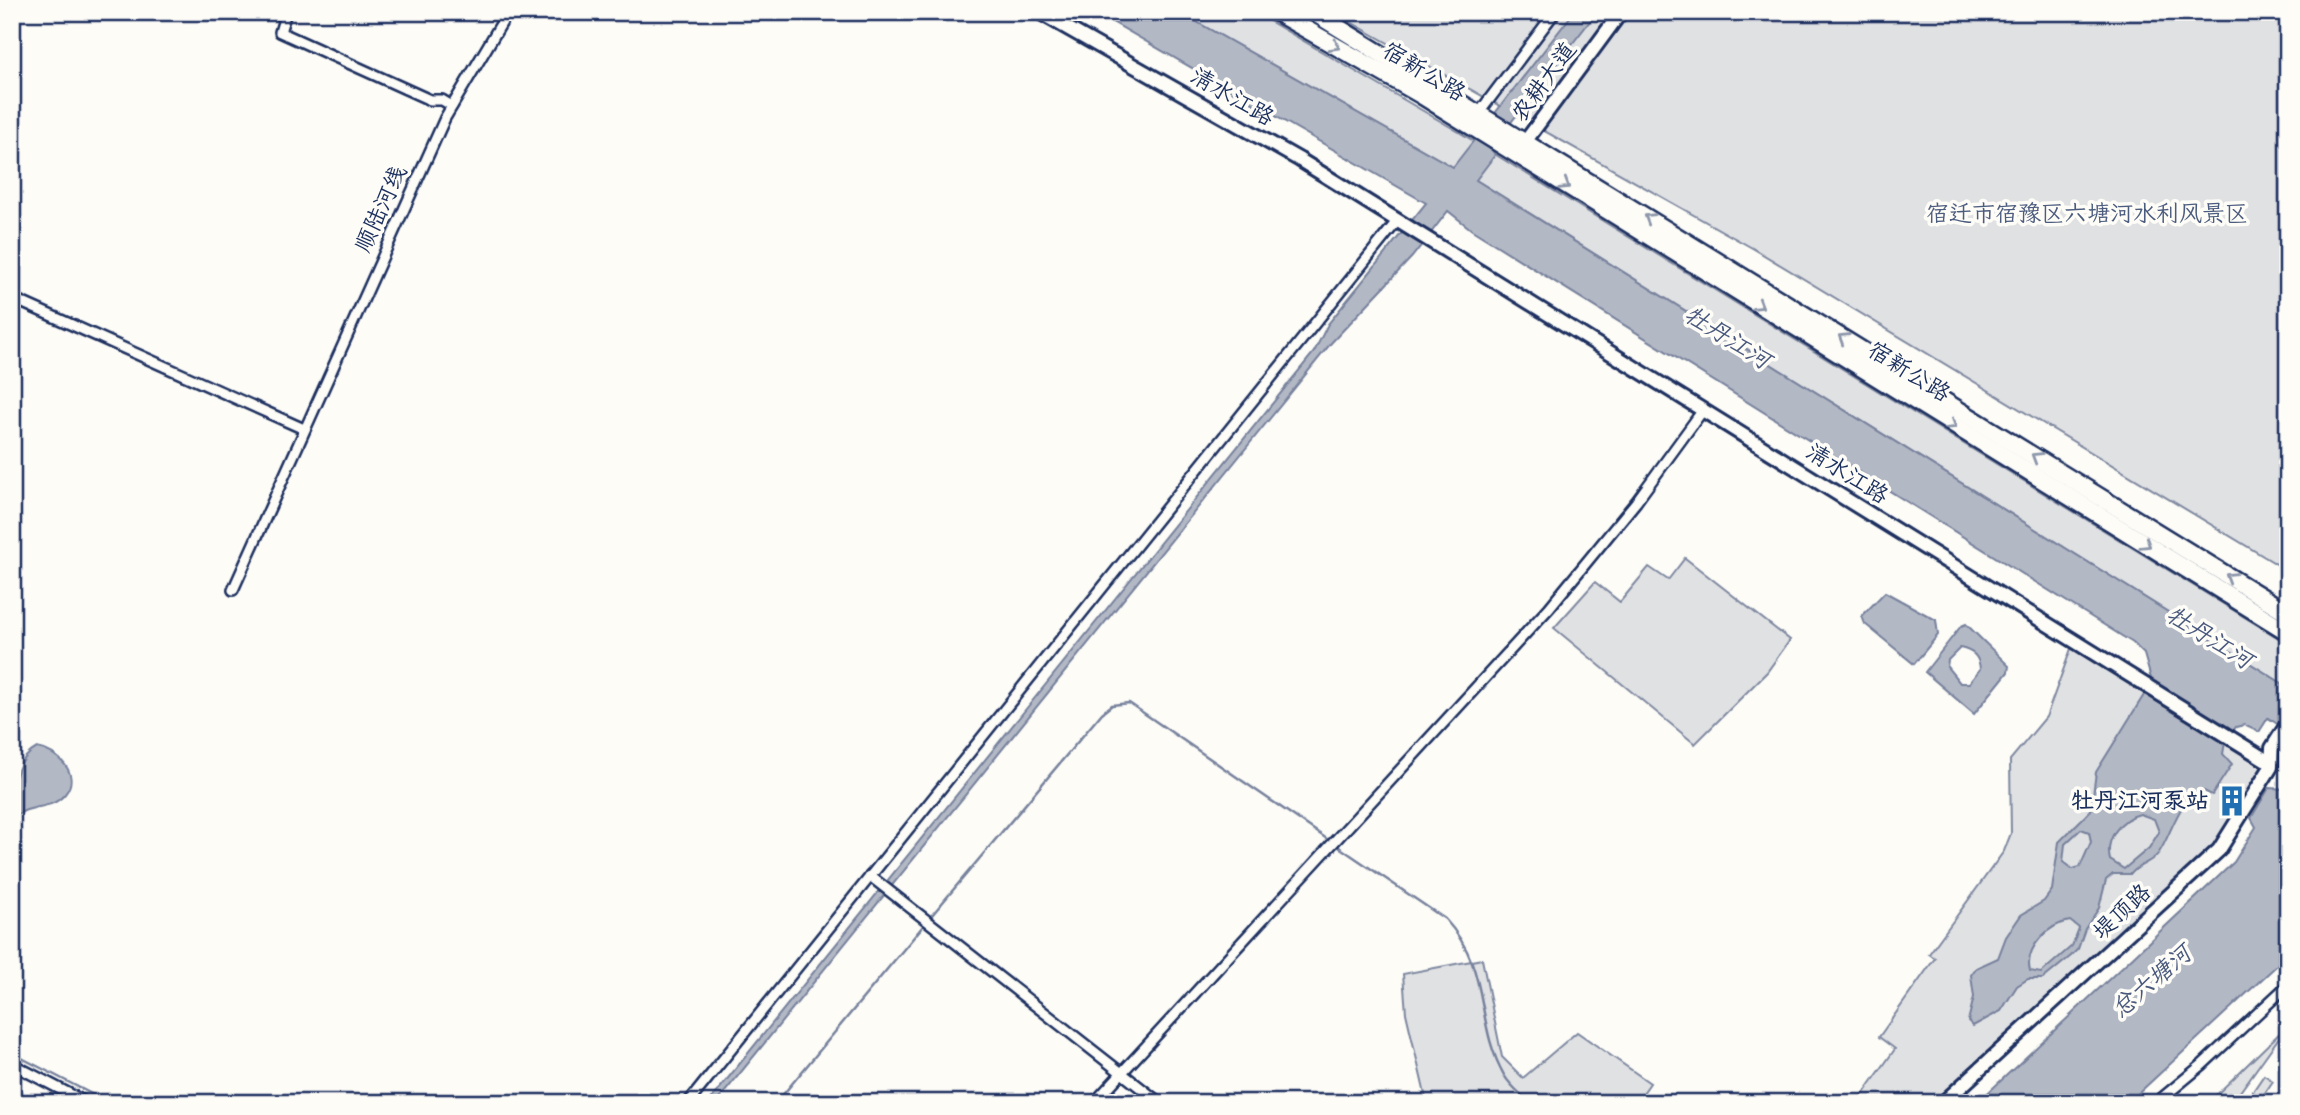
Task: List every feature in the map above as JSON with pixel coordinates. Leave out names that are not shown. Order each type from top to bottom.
[{"type":"highway","name":"宿新公路","points":[[1276,12],[1479,119]]},
{"type":"highway","name":"宿新公路","points":[[1313,12],[1479,119]]},
{"type":"highway","points":[[1479,119],[1516,143]]},
{"type":"highway","name":"宿新公路","points":[[1516,143],[2288,612]]},
{"type":"highway","name":"宿新公路","points":[[1516,143],[2288,632]]},
{"type":"street","points":[[286,12],[280,32],[430,100],[442,100],[452,106]]},
{"type":"street","name":"顺陆河线","points":[[233,590],[452,106],[508,12]]},
{"type":"street","name":"清水江路","points":[[1039,12],[1252,132],[1400,222],[2271,763]]},
{"type":"street","points":[[1479,119],[1555,12]]},
{"type":"street","name":"农耕大道","points":[[1516,143],[1621,12]]},
{"type":"street","points":[[688,1103],[873,879],[1400,222]]},
{"type":"street","points":[[12,298],[304,429]]},
{"type":"street","points":[[1094,1103],[1178,1015],[1549,608],[1636,502],[1703,410]]},
{"type":"street","name":"堤顶路","points":[[1943,1103],[2024,1032],[2219,850],[2271,763],[2274,744],[2288,723]]},
{"type":"street","points":[[873,879],[1160,1103]]},
{"type":"street","points":[[2157,1103],[2202,1066],[2288,985]]},
{"type":"street","points":[[12,1064],[87,1103]]},
{"type":"green space","points":[[1179,12],[1254,12],[1459,132],[2288,644],[2288,687],[1476,180]]},
{"type":"green space","name":"宿迁市宿豫区六塘河水利风景区","points":[[1333,12],[2288,12],[2288,571],[1754,249]]},
{"type":"green space","points":[[1685,558],[1790,640],[1767,672],[1695,744],[1554,628],[1595,582],[1620,602],[1649,567],[1668,580]]},
{"type":"green space","points":[[2072,646],[2267,766],[2215,849],[1935,1103],[1857,1103],[1895,1049],[1879,1037],[1935,958],[1929,954],[2004,851],[2011,833],[2010,760],[2046,717]]},
{"type":"green space","points":[[1482,959],[1502,1057],[1523,1078],[1577,1032],[1650,1083],[1636,1103],[1427,1103],[1406,1013],[1403,974]]},
{"type":"green space","points":[[2288,1025],[2232,1103],[2208,1103]]},
{"type":"green space","points":[[2264,1075],[2273,1081],[2258,1103],[2245,1103]]},
{"type":"water","name":"牡丹江河","points":[[1095,12],[1179,12],[1453,167],[1574,12],[1597,12],[1491,148],[1495,155],[1476,180],[2288,687],[2288,712],[2279,725],[2268,718],[2259,732],[2244,725],[2236,727],[2225,742],[2223,754],[2232,764],[2212,795],[2204,791],[2188,800],[2155,857],[2131,874],[2113,874],[2106,880],[2099,908],[2085,929],[2078,949],[2043,979],[2028,979],[2017,986],[2001,1011],[1973,1026],[1968,1021],[1974,997],[1971,975],[1976,968],[1998,958],[2006,937],[2021,915],[2044,901],[2052,890],[2059,842],[2091,810],[2096,772],[2152,682],[2144,654],[2133,643],[1472,230],[1448,211],[1412,257],[1331,343],[716,1103],[708,1103],[1314,352],[1328,324],[1426,203]],"holes":[[[2140,814],[2154,819],[2159,832],[2149,848],[2124,869],[2110,860],[2112,838],[2120,825]],[[2081,829],[2089,832],[2091,842],[2080,867],[2072,869],[2063,862],[2065,844]],[[2070,921],[2079,928],[2072,946],[2041,973],[2030,971],[2029,962],[2034,946],[2047,932]]]},
{"type":"water","points":[[1885,592],[1936,620],[1938,635],[1914,664],[1865,624],[1862,616]]},
{"type":"water","points":[[1966,624],[2009,666],[2008,672],[1974,714],[1925,672],[1961,626]],"holes":[[[1960,648],[1977,657],[1980,669],[1969,683],[1960,683],[1947,667],[1948,660]]]},
{"type":"water","points":[[37,748],[52,754],[65,765],[71,779],[69,786],[59,800],[19,813],[12,818],[13,789],[18,770],[29,754]]},
{"type":"water","name":"总六塘河","points":[[2269,788],[2288,789],[2288,955],[2128,1103],[1977,1103],[2234,862],[2256,827],[2251,818]]},
{"type":"waterway","points":[[932,915],[1102,713],[1112,705],[1129,703],[1327,839]]},
{"type":"waterway","points":[[1339,847],[1445,919],[1460,938],[1476,977],[1495,1055],[1506,1079],[1530,1103]]},
{"type":"waterway","points":[[776,1103],[923,926]]},
{"type":"waterway","points":[[12,1053],[109,1103]]},
{"type":"place","name":"牡丹江河泵站","points":[[2232,801]]}]
